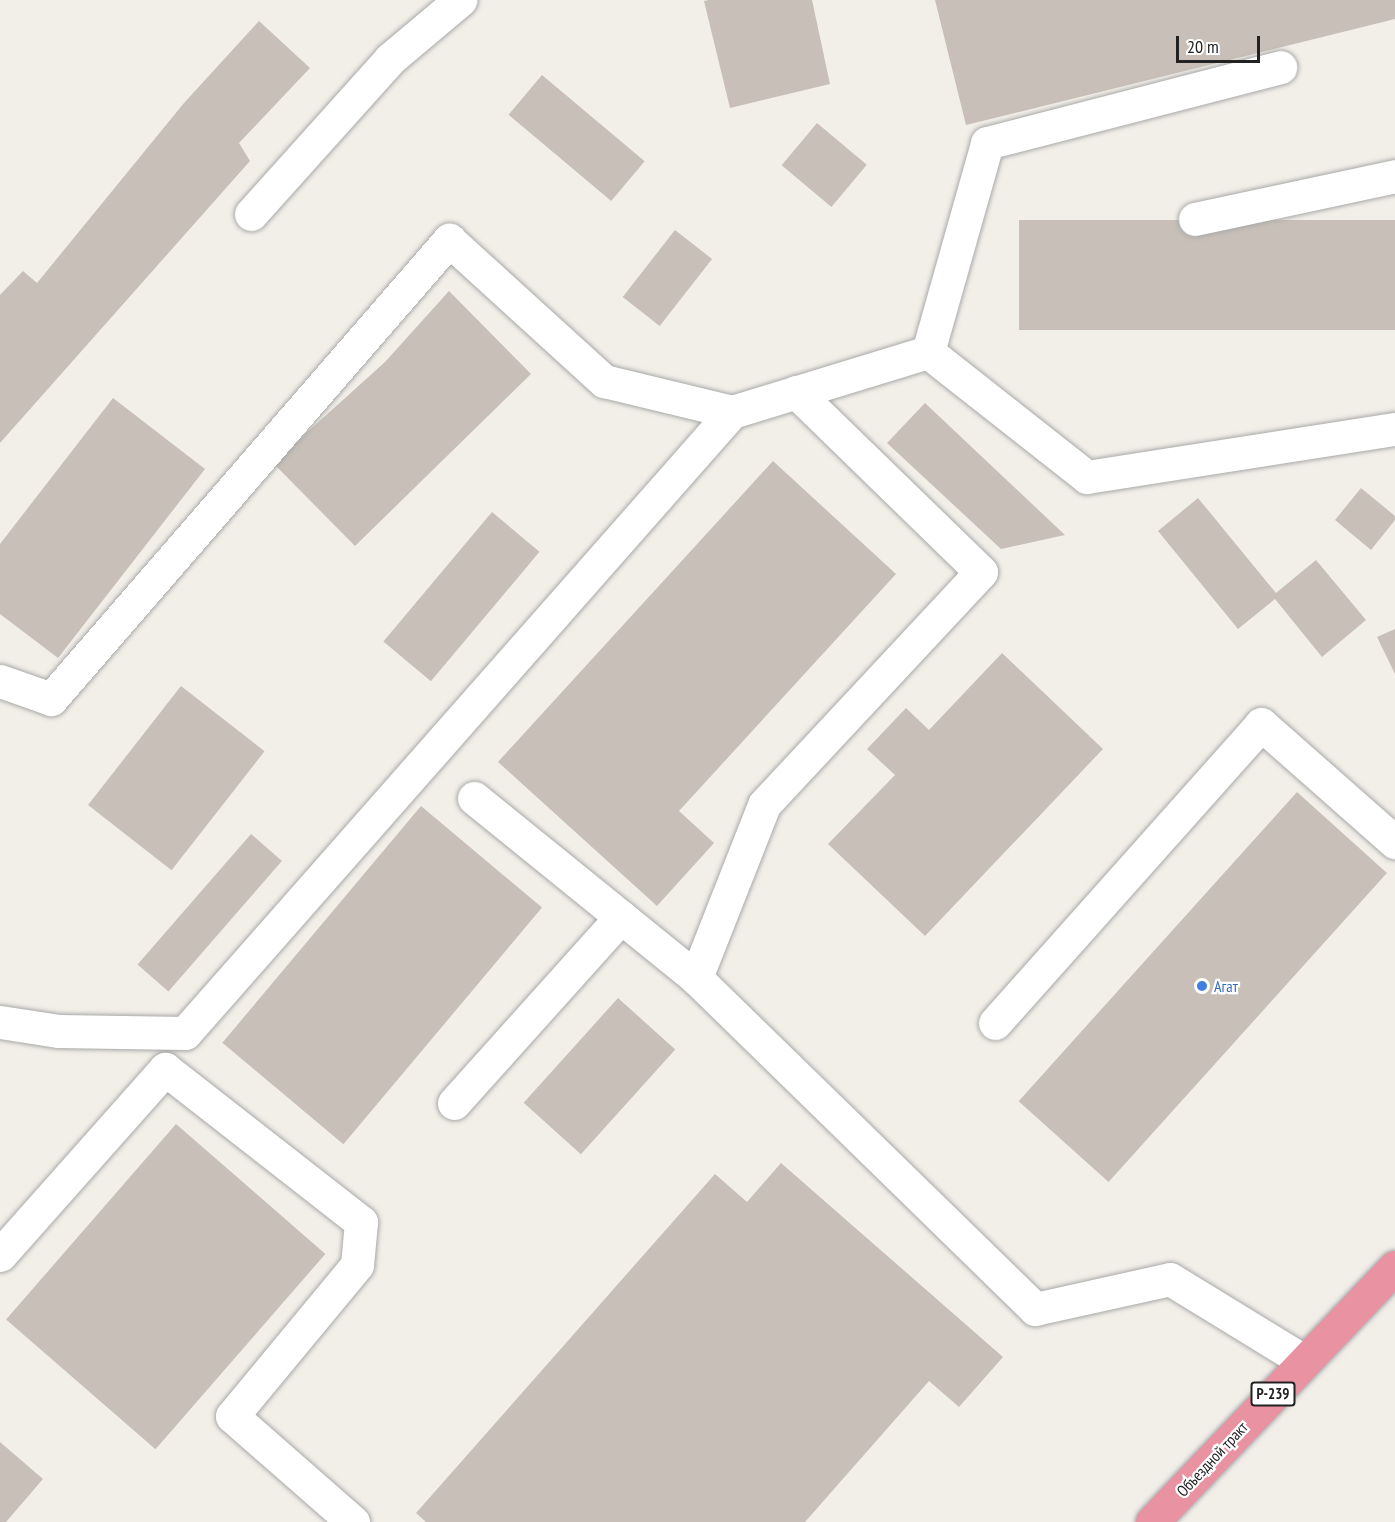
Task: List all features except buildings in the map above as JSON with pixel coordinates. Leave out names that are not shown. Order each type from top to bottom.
[{"type":"highway","name":"Объездной тракт","points":[[1152,1522],[1395,1267]]},
{"type":"lane","points":[[251,214],[390,59],[460,0]]},
{"type":"lane","points":[[928,352],[987,143],[1280,67]]},
{"type":"lane","points":[[1195,219],[1395,176]]},
{"type":"lane","points":[[0,681],[51,699],[449,240],[604,381],[732,412],[928,352]]},
{"type":"lane","points":[[928,352],[1087,477],[1395,429]]},
{"type":"lane","points":[[696,978],[764,805],[981,572],[796,392]]},
{"type":"lane","points":[[0,1022],[59,1031],[185,1033],[732,412]]},
{"type":"lane","points":[[995,1023],[1261,724],[1395,842]]},
{"type":"lane","points":[[474,798],[696,978],[1035,1310],[1170,1279],[1304,1360]]},
{"type":"lane","points":[[454,1103],[621,917]]},
{"type":"lane","points":[[0,1255],[165,1069],[362,1222],[357,1265],[232,1416],[353,1522]]},
{"type":"place","name":"Агат","points":[[1202,986]]}]
